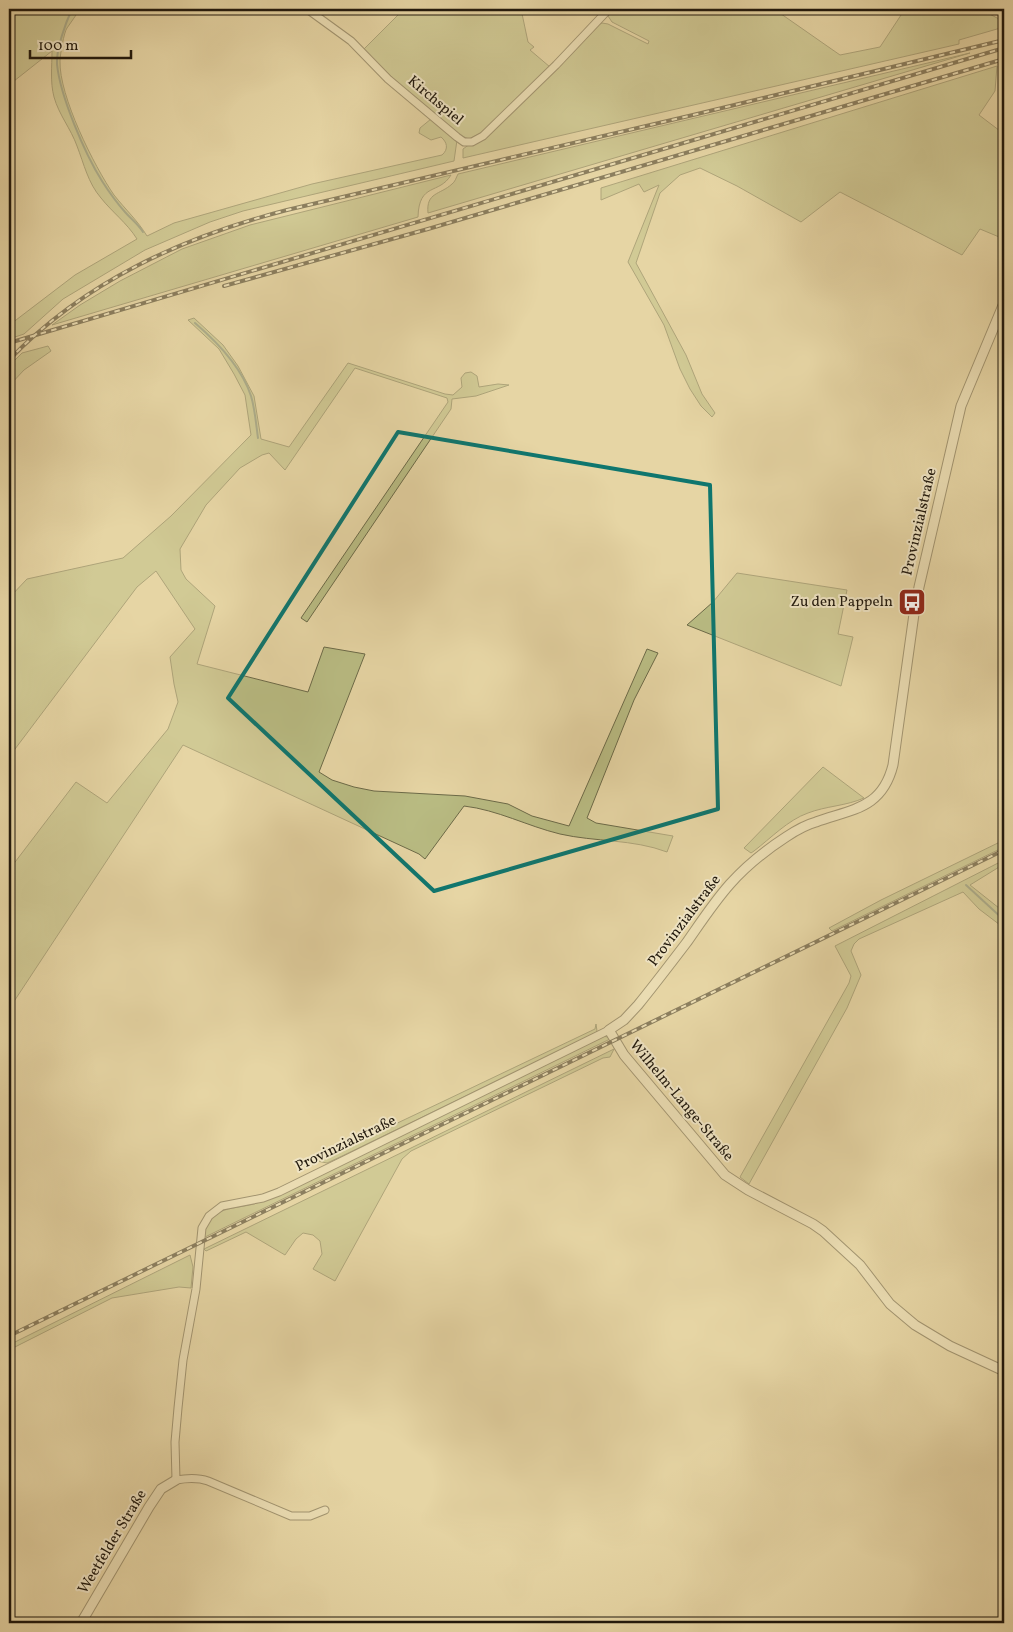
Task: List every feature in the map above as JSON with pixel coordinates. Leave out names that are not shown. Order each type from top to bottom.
[{"type":"street","name":"Kirchspiel","points":[[306,9],[351,41],[388,79],[430,116],[464,142],[472,142],[483,136],[556,65],[609,9]]},
{"type":"street","name":"Provinzialstraße","points":[[176,1480],[175,1442],[181,1379],[196,1289],[201,1231],[204,1223],[212,1213],[222,1206],[263,1198],[279,1192],[609,1030],[624,1020],[638,1005],[723,892],[742,872],[777,843],[801,828],[862,807],[872,800],[888,781],[893,765],[919,587],[961,406],[1004,303]]},
{"type":"street","name":"Wilhelm-Lange-Straße","points":[[609,1030],[624,1055],[725,1175],[748,1190],[823,1231],[860,1265],[890,1304],[915,1325],[950,1346],[1004,1371]]},
{"type":"street","points":[[176,1480],[186,1478],[208,1480],[292,1516],[310,1516],[325,1510]]},
{"type":"street","name":"Weetfelder Straße","points":[[81,1623],[148,1506],[161,1489],[176,1480]]},
{"type":"highlighted area","points":[[398,432],[710,485],[718,809],[434,891],[228,698]]},
{"type":"green space","points":[[9,9],[80,9],[66,30],[61,49],[61,76],[65,93],[79,130],[97,167],[114,195],[147,236],[174,223],[312,184],[442,155],[446,148],[446,143],[441,137],[431,140],[419,133],[420,128],[431,119],[457,140],[454,161],[243,211],[210,222],[145,250],[63,299],[24,334],[9,339],[9,326],[16,320],[75,275],[137,239],[101,198],[90,180],[54,97],[52,51],[9,85]]},
{"type":"green space","points":[[404,9],[521,9],[528,42],[534,47],[530,50],[550,67],[481,133],[469,139],[459,135],[426,109],[363,50]]},
{"type":"green space","points":[[612,9],[774,9],[840,55],[880,47],[905,9],[980,9],[999,19],[1004,19],[1004,27],[959,40],[959,44],[463,158],[463,149],[470,144],[478,143],[489,134],[598,25],[602,23],[608,24],[648,44],[649,41],[612,22],[608,16]]},
{"type":"green space","points":[[970,53],[428,213],[429,201],[432,197],[453,183],[458,174]]},
{"type":"green space","points":[[997,66],[995,91],[979,115],[1004,134],[1004,239],[980,229],[962,255],[840,192],[801,222],[737,186],[700,168],[680,175],[660,193],[636,263],[686,355],[702,394],[715,413],[712,417],[701,406],[690,389],[680,369],[664,325],[628,262],[659,185],[644,192],[639,184],[601,200],[601,188]]},
{"type":"green space","points":[[451,175],[441,185],[430,190],[422,198],[418,217],[52,325],[80,305],[120,281],[182,249],[250,225]]},
{"type":"green space","points":[[194,318],[223,345],[238,366],[254,396],[261,439],[289,447],[348,363],[445,394],[453,395],[462,387],[461,378],[465,373],[471,372],[477,376],[479,387],[498,384],[509,385],[476,396],[452,399],[451,409],[307,622],[301,618],[448,402],[447,398],[355,368],[285,470],[269,453],[240,468],[206,505],[180,549],[181,570],[186,579],[215,606],[197,664],[308,692],[324,647],[365,654],[319,772],[332,780],[374,791],[465,796],[508,804],[532,816],[569,826],[647,649],[658,653],[634,700],[587,818],[596,823],[673,836],[667,852],[641,845],[560,834],[489,811],[464,806],[425,859],[419,854],[183,745],[9,1009],[9,870],[76,782],[107,803],[168,729],[178,702],[170,657],[195,629],[156,571],[137,587],[9,757],[9,598],[27,579],[123,558],[171,516],[251,435],[245,395],[219,349],[188,320]]},
{"type":"green space","points":[[48,346],[51,351],[24,370],[9,386],[9,366],[22,353]]},
{"type":"green space","points":[[737,573],[847,590],[838,634],[853,637],[841,686],[687,625],[713,602]]},
{"type":"green space","points":[[823,767],[864,798],[808,813],[787,825],[751,853],[744,848]]},
{"type":"green space","points":[[1004,840],[1004,847],[832,931],[829,928],[881,900]]},
{"type":"green space","points":[[1004,860],[1004,864],[970,885],[1004,912],[1004,928],[979,909],[963,892],[859,939],[854,944],[851,951],[861,975],[847,1008],[749,1184],[740,1177],[849,983],[851,976],[835,946]]},
{"type":"green space","points":[[596,1024],[596,1033],[327,1163],[317,1161],[595,1029]]},
{"type":"green space","points":[[602,1036],[610,1039],[203,1238],[210,1220],[221,1211],[254,1204],[284,1192]]},
{"type":"green space","points":[[614,1049],[610,1057],[603,1058],[411,1151],[402,1159],[335,1281],[313,1269],[322,1254],[320,1241],[313,1235],[303,1233],[296,1239],[285,1255],[246,1232],[206,1251],[204,1249]]},
{"type":"green space","points":[[190,1255],[193,1267],[191,1288],[179,1287],[112,1298],[9,1350],[9,1345]]},
{"type":"waterway","points":[[72,9],[62,36],[57,58],[59,77],[68,108],[95,170],[116,201],[143,232]]},
{"type":"waterway","points":[[195,323],[220,347],[241,375],[251,396],[258,438]]},
{"type":"waterway","points":[[966,885],[1004,920]]},
{"type":"railway","points":[[9,360],[38,332],[70,307],[103,285],[173,248],[248,221],[287,210],[1004,40]]},
{"type":"railway","points":[[9,343],[1004,48]]},
{"type":"railway","points":[[224,286],[428,229],[1004,59]]},
{"type":"railway","points":[[9,1336],[1004,850]]},
{"type":"place","name":"Zu den Pappeln","points":[[912,602]]}]
